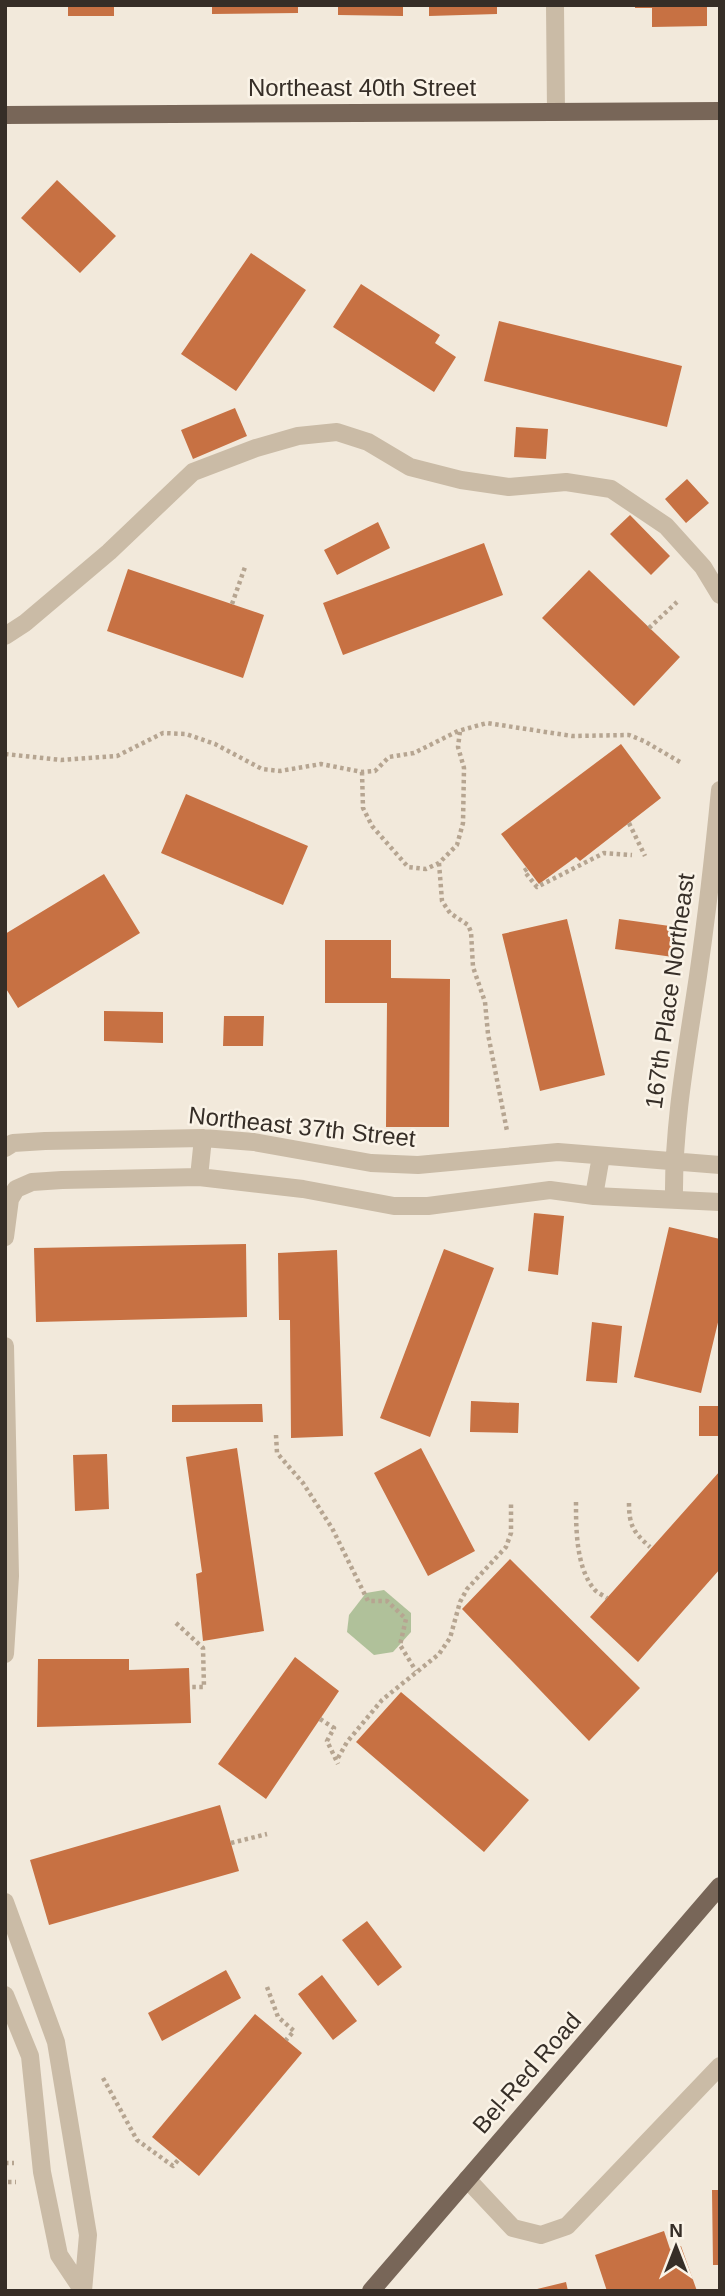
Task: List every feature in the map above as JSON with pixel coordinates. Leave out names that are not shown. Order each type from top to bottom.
[{"type":"main road","name":"Northeast 40th Street","points":[[5,115],[720,111]]},
{"type":"main road","name":"Bel-Red Road","points":[[371,2291],[720,1886]]},
{"type":"street","points":[[555,5],[556,112]]},
{"type":"street","points":[[5,636],[25,623],[109,552],[193,472],[256,448],[298,436],[337,432],[368,442],[410,467],[461,480],[509,487],[566,482],[611,489],[666,526],[703,567],[720,595]]},
{"type":"street","name":"167th Place Northeast","points":[[674,1199],[673,1161],[708,912],[720,790]]},
{"type":"street","points":[[199,1177],[203,1138]]},
{"type":"street","name":"Northeast 37th Street","points":[[5,1149],[13,1143],[45,1141],[203,1138],[254,1142],[371,1163],[418,1165],[558,1152],[720,1165]]},
{"type":"street","points":[[594,1196],[601,1156]]},
{"type":"street","points":[[5,1237],[10,1199],[18,1184],[62,1180],[199,1177],[303,1189],[394,1206],[428,1206],[550,1190],[594,1196],[720,1202]]},
{"type":"street","points":[[5,1346],[8,1576],[5,1654]]},
{"type":"street","points":[[5,1902],[56,2042],[88,2235],[83,2291]]},
{"type":"street","points":[[5,1995],[30,2056],[42,2172],[60,2255],[83,2291]]},
{"type":"street","points":[[30,2056],[56,2042]]},
{"type":"street","points":[[467,2179],[513,2228],[541,2235],[568,2226],[720,2066]]},
{"type":"path","points":[[232,604],[245,567]]},
{"type":"path","points":[[649,628],[677,602]]},
{"type":"path","points":[[5,754],[61,760],[117,756],[163,733],[186,734],[215,744],[262,769],[280,771],[321,764],[362,772],[375,771],[389,757],[414,753],[460,730],[487,723],[572,736],[620,734],[644,741],[680,762]]},
{"type":"path","points":[[362,772],[363,808],[372,826],[408,867],[426,869],[439,863],[457,845],[463,823],[464,768],[458,747],[460,730]]},
{"type":"path","points":[[629,823],[645,856]]},
{"type":"path","points":[[527,869],[524,871],[537,887],[604,853],[632,855]]},
{"type":"path","points":[[439,863],[442,901],[450,912],[468,925],[471,932],[473,967],[485,1002],[509,1156]]},
{"type":"path","points":[[276,1435],[276,1453],[303,1483],[332,1528],[368,1601],[387,1601],[406,1619],[400,1645],[416,1671]]},
{"type":"path","points":[[320,1719],[334,1728],[327,1741],[338,1761],[347,1742],[382,1700],[439,1654],[450,1638],[460,1602],[467,1589],[506,1547],[511,1533],[511,1502]]},
{"type":"path","points":[[576,1502],[576,1523],[583,1569],[594,1590],[607,1598]]},
{"type":"path","points":[[629,1503],[629,1522],[638,1537],[650,1547]]},
{"type":"path","points":[[176,1623],[203,1648],[204,1687],[190,1687]]},
{"type":"path","points":[[231,1843],[267,1834]]},
{"type":"path","points":[[267,1987],[278,2017],[293,2031],[286,2040]]},
{"type":"path","points":[[103,2078],[137,2140],[173,2166],[179,2159]]},
{"type":"path","points":[[5,2163],[14,2162]]},
{"type":"path","points":[[8,2182],[16,2182]]},
{"type":"green space","points":[[384,1590],[411,1613],[411,1632],[393,1652],[374,1655],[347,1632],[349,1615],[366,1593]]},
{"type":"building","points":[[68,5],[114,5],[114,16],[68,16]]},
{"type":"building","points":[[212,5],[298,5],[298,13],[212,14]]},
{"type":"building","points":[[338,5],[403,5],[403,16],[338,15]]},
{"type":"building","points":[[429,5],[497,5],[497,14],[429,16]]},
{"type":"building","points":[[635,5],[707,5],[707,26],[652,27],[652,8],[635,8]]},
{"type":"building","points":[[57,180],[116,236],[80,273],[21,218]]},
{"type":"building","points":[[251,253],[306,290],[236,391],[181,354]]},
{"type":"building","points":[[361,284],[440,335],[435,343],[456,357],[434,392],[333,327]]},
{"type":"building","points":[[499,321],[682,366],[667,427],[484,381]]},
{"type":"building","points":[[235,408],[247,436],[193,459],[181,430]]},
{"type":"building","points":[[516,427],[548,429],[546,459],[514,457]]},
{"type":"building","points":[[687,479],[709,503],[686,523],[665,499]]},
{"type":"building","points":[[630,515],[670,556],[651,575],[610,534]]},
{"type":"building","points":[[378,522],[390,548],[337,575],[324,550]]},
{"type":"building","points":[[484,543],[503,595],[343,655],[323,603]]},
{"type":"building","points":[[128,569],[264,615],[243,678],[107,631]]},
{"type":"building","points":[[589,570],[680,657],[634,706],[542,618]]},
{"type":"building","points":[[621,744],[661,798],[580,861],[576,857],[539,884],[501,834]]},
{"type":"building","points":[[186,794],[308,846],[283,905],[161,853]]},
{"type":"building","points":[[104,874],[140,933],[18,1008],[5,987],[5,934]]},
{"type":"building","points":[[567,919],[605,1075],[540,1091],[502,934]]},
{"type":"building","points":[[619,919],[677,927],[673,957],[615,949]]},
{"type":"building","points":[[325,940],[391,940],[391,978],[450,979],[449,1127],[386,1127],[387,1003],[325,1003]]},
{"type":"building","points":[[104,1011],[163,1012],[163,1043],[104,1041]]},
{"type":"building","points":[[224,1016],[264,1016],[263,1046],[223,1046]]},
{"type":"building","points":[[534,1213],[564,1216],[558,1275],[528,1271]]},
{"type":"building","points":[[669,1227],[720,1239],[720,1314],[701,1393],[634,1377]]},
{"type":"building","points":[[246,1244],[247,1317],[36,1322],[34,1248]]},
{"type":"building","points":[[444,1249],[494,1268],[430,1437],[380,1418]]},
{"type":"building","points":[[337,1250],[343,1436],[291,1438],[290,1320],[279,1320],[278,1253]]},
{"type":"building","points":[[592,1322],[622,1326],[617,1383],[586,1381]]},
{"type":"building","points":[[471,1401],[519,1403],[518,1433],[470,1432]]},
{"type":"building","points":[[262,1404],[263,1422],[172,1422],[172,1405]]},
{"type":"building","points":[[699,1406],[720,1406],[720,1436],[699,1436]]},
{"type":"building","points":[[237,1448],[264,1631],[203,1641],[196,1574],[202,1572],[186,1457]]},
{"type":"building","points":[[421,1448],[475,1551],[428,1576],[374,1473]]},
{"type":"building","points":[[107,1454],[109,1509],[75,1511],[73,1455]]},
{"type":"building","points":[[720,1471],[720,1569],[638,1662],[590,1617]]},
{"type":"building","points":[[510,1559],[640,1688],[589,1741],[462,1609]]},
{"type":"building","points":[[295,1657],[339,1691],[266,1799],[218,1764]]},
{"type":"building","points":[[38,1659],[129,1659],[129,1670],[189,1668],[191,1723],[37,1727]]},
{"type":"building","points":[[401,1692],[529,1800],[484,1852],[356,1742]]},
{"type":"building","points":[[220,1805],[239,1871],[49,1925],[30,1860]]},
{"type":"building","points":[[367,1921],[402,1967],[378,1986],[342,1940]]},
{"type":"building","points":[[226,1970],[241,1998],[162,2041],[148,2013]]},
{"type":"building","points":[[322,1975],[357,2021],[333,2040],[298,1994]]},
{"type":"building","points":[[255,2014],[302,2053],[199,2176],[152,2137]]},
{"type":"building","points":[[712,2190],[720,2190],[720,2265],[713,2265]]},
{"type":"building","points":[[664,2231],[670,2249],[681,2246],[697,2291],[607,2291],[595,2255]]},
{"type":"building","points":[[566,2282],[568,2291],[533,2291],[533,2290]]}]
